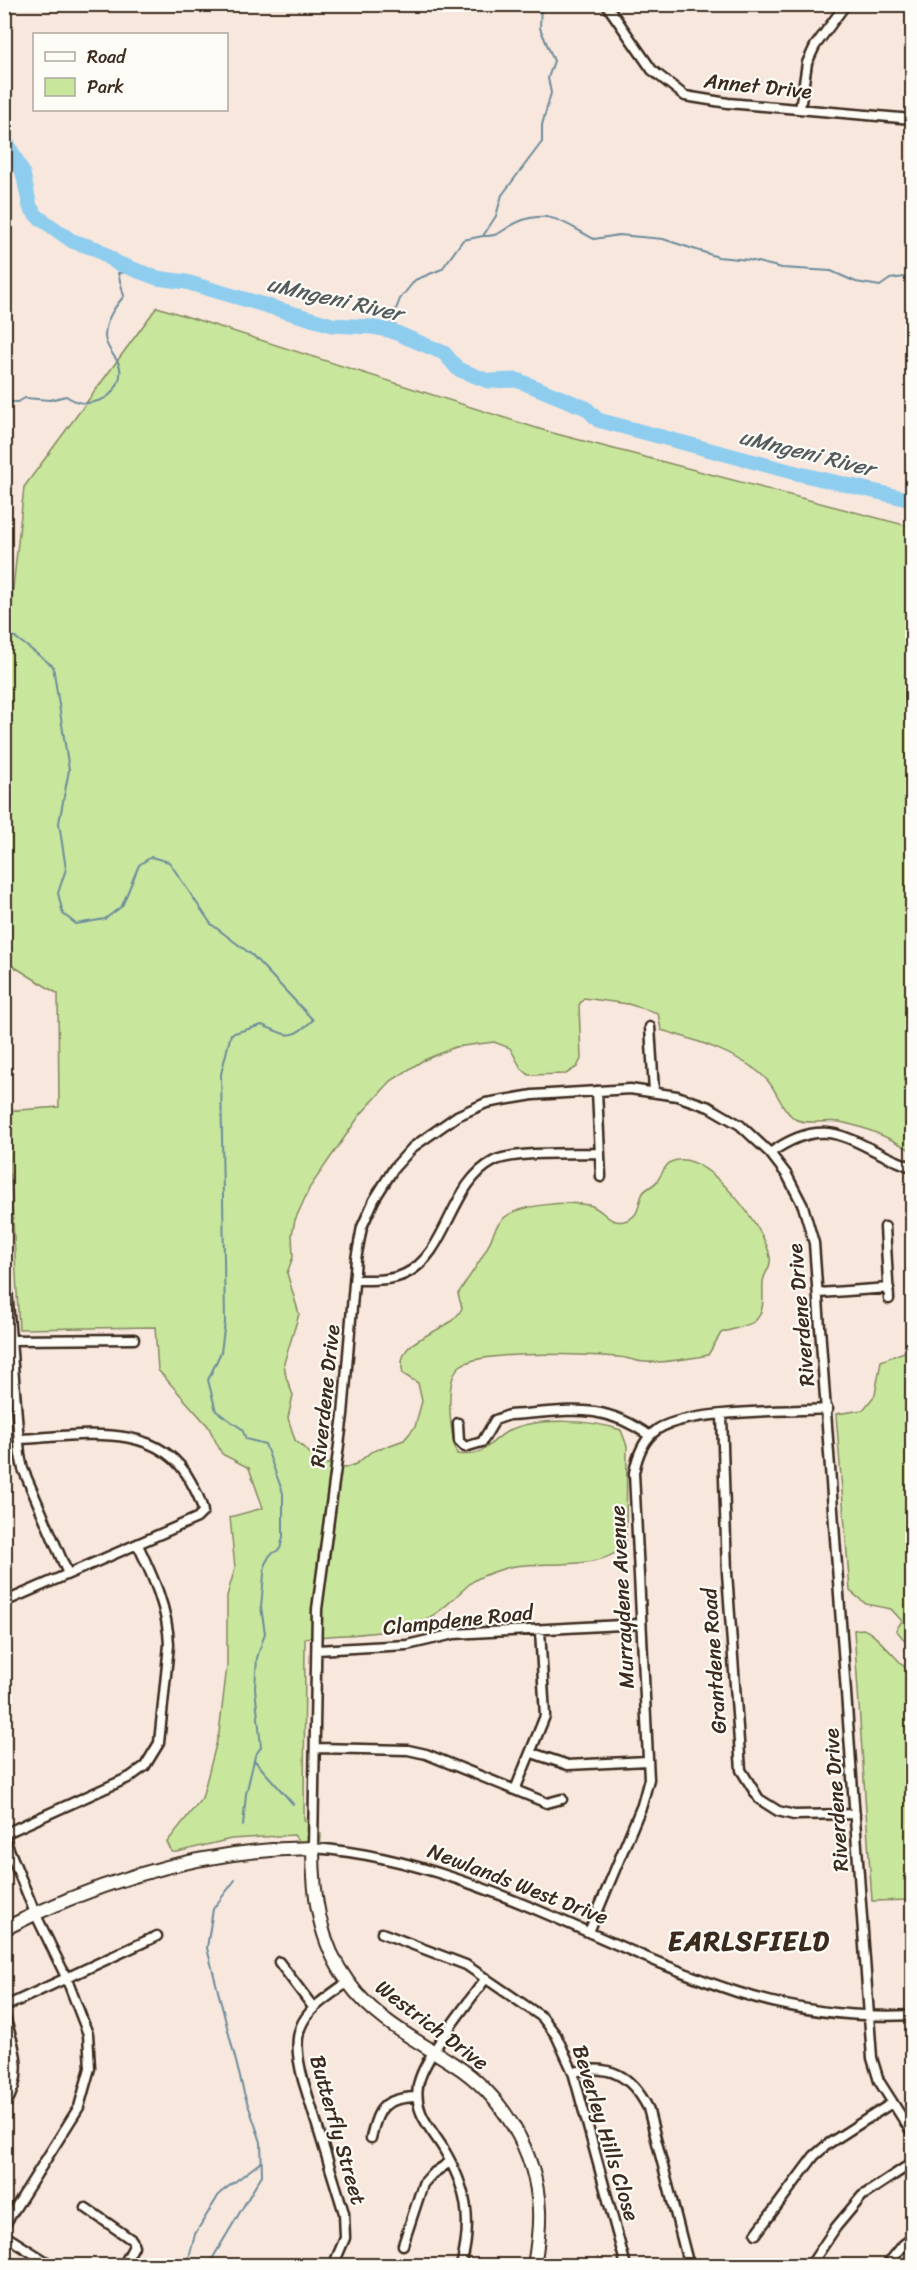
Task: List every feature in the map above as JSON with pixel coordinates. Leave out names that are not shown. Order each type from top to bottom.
[{"type":"street","name":"Annet Drive","points":[[606,4],[652,70],[685,96],[728,103],[912,119]]},
{"type":"street","points":[[800,109],[807,63],[815,46],[846,4]]},
{"type":"street","points":[[650,1027],[654,1091]]},
{"type":"street","points":[[597,1091],[601,1177]]},
{"type":"street","name":"Riverdene Drive","points":[[313,1848],[317,1609],[344,1415],[355,1280],[362,1227],[374,1200],[394,1168],[413,1147],[457,1116],[497,1101],[597,1091],[654,1091],[708,1107],[740,1125],[770,1153],[787,1175],[809,1223],[816,1256],[868,2016],[874,2070],[912,2133]]},
{"type":"street","points":[[770,1153],[792,1138],[820,1131],[843,1136],[912,1167]]},
{"type":"street","points":[[355,1280],[390,1279],[405,1274],[419,1265],[432,1248],[468,1183],[497,1160],[599,1153]]},
{"type":"street","points":[[885,1227],[889,1299]]},
{"type":"street","points":[[4,1251],[23,1469],[68,1574]]},
{"type":"street","points":[[819,1293],[889,1288]]},
{"type":"street","points":[[11,1340],[134,1339]]},
{"type":"street","points":[[458,1423],[459,1441],[465,1447],[482,1442],[495,1420],[509,1415],[601,1412],[628,1420],[650,1436],[680,1419],[828,1409]]},
{"type":"street","name":"Grantdene Road","points":[[722,1415],[727,1573],[741,1770],[759,1799],[778,1811],[794,1815],[855,1814]]},
{"type":"street","points":[[4,1602],[138,1545],[197,1518],[203,1512],[202,1503],[186,1471],[161,1449],[135,1438],[104,1435],[20,1439]]},
{"type":"street","name":"Murraydene Avenue","points":[[589,1932],[642,1805],[649,1779],[633,1473],[638,1455],[650,1436]]},
{"type":"street","points":[[4,2226],[63,2135],[86,2089],[90,2060],[88,2034],[66,1977],[35,1913],[4,1836],[130,1777],[145,1766],[159,1743],[169,1628],[158,1590],[138,1545]]},
{"type":"street","name":"Clampdene Road","points":[[317,1650],[407,1645],[454,1634],[640,1624]]},
{"type":"street","points":[[515,1790],[532,1753],[545,1716],[540,1630]]},
{"type":"street","points":[[316,1748],[408,1750],[426,1754],[547,1803],[562,1799]]},
{"type":"street","points":[[532,1753],[568,1765],[647,1761]]},
{"type":"street","name":"Newlands West Drive","points":[[4,1929],[35,1913],[111,1883],[210,1856],[266,1848],[349,1850],[437,1870],[738,1992],[780,2003],[868,2016],[912,2015]]},
{"type":"street","name":"Westrich Drive","points":[[313,1848],[313,1883],[322,1932],[348,1982],[381,2016],[476,2080],[494,2099],[522,2141],[535,2179],[540,2211],[534,2265]]},
{"type":"street","name":"Beverley Hills Close","points":[[382,1933],[466,1965],[542,2017],[564,2048],[573,2072],[626,2265]]},
{"type":"street","points":[[4,2007],[157,1936]]},
{"type":"street","points":[[279,1962],[313,2007]]},
{"type":"street","points":[[461,2265],[468,2225],[461,2185],[450,2162],[423,2120],[417,2097],[421,2075],[486,1978]]},
{"type":"street","name":"Butterfly Street","points":[[333,2265],[345,2238],[344,2213],[303,2080],[296,2049],[299,2031],[313,2007],[348,1982]]},
{"type":"street","points":[[4,2014],[17,2058],[18,2074],[16,2085],[4,2107]]},
{"type":"street","points":[[573,2072],[591,2068],[610,2071],[627,2079],[639,2092],[648,2108],[689,2265]]},
{"type":"street","points":[[371,2138],[377,2115],[386,2103],[393,2099],[417,2097]]},
{"type":"street","points":[[756,2234],[814,2156],[828,2144],[892,2103]]},
{"type":"street","points":[[404,2245],[423,2184],[432,2174],[450,2162]]},
{"type":"street","points":[[810,2265],[836,2227],[862,2196],[912,2163]]},
{"type":"street","points":[[86,2208],[132,2240],[134,2246],[123,2265]]},
{"type":"street","points":[[4,2235],[53,2265]]},
{"type":"street","points":[[886,2265],[912,2238]]},
{"type":"green space","points":[[157,307],[549,432],[912,527],[912,1151],[878,1134],[850,1124],[799,1121],[787,1111],[768,1081],[746,1063],[703,1043],[661,1030],[658,1013],[628,1004],[584,998],[579,1005],[581,1059],[577,1067],[566,1074],[529,1075],[521,1068],[510,1048],[494,1042],[455,1047],[422,1061],[391,1081],[360,1115],[310,1187],[295,1220],[292,1234],[293,1257],[287,1273],[299,1314],[284,1363],[286,1377],[293,1395],[288,1418],[295,1440],[320,1462],[345,1468],[356,1464],[371,1452],[404,1440],[415,1427],[422,1401],[418,1383],[403,1374],[402,1361],[406,1350],[455,1317],[462,1308],[458,1294],[484,1254],[498,1224],[513,1213],[534,1206],[580,1204],[598,1209],[614,1221],[624,1221],[634,1216],[643,1193],[656,1183],[670,1162],[678,1160],[691,1162],[705,1169],[734,1196],[758,1229],[770,1257],[763,1282],[761,1313],[755,1321],[748,1325],[721,1333],[708,1355],[642,1362],[604,1356],[512,1355],[490,1357],[460,1366],[455,1373],[450,1395],[451,1422],[457,1454],[467,1455],[481,1451],[510,1430],[535,1423],[581,1422],[621,1430],[627,1446],[626,1541],[618,1551],[605,1558],[574,1563],[523,1565],[491,1573],[472,1582],[436,1614],[400,1628],[305,1638],[304,1820],[321,1834],[319,1867],[294,1835],[231,1839],[177,1852],[172,1852],[167,1842],[202,1798],[219,1733],[227,1666],[227,1596],[235,1568],[230,1517],[263,1508],[249,1468],[222,1454],[208,1426],[158,1370],[155,1327],[19,1329],[7,1111],[59,1107],[58,994],[5,961],[4,671],[24,487]]},
{"type":"green space","points":[[904,1352],[912,1354],[912,1649],[896,1630],[902,1621],[891,1609],[866,1604],[850,1591],[836,1414],[863,1410],[875,1395],[881,1361]]},
{"type":"green space","points":[[863,1629],[880,1642],[912,1674],[912,1900],[872,1901],[854,1630]]},
{"type":"waterway","points":[[413,339],[385,317],[395,312],[400,299],[415,280],[442,269],[463,240],[483,236],[496,216],[502,195],[542,142],[542,125],[551,93],[548,78],[554,61],[540,28],[541,4]]},
{"type":"waterway","name":"uMngeni River","points":[[4,137],[23,173],[30,207],[37,216],[72,241],[97,249],[117,263],[157,278],[186,282],[332,325],[372,327],[392,331],[444,353],[458,369],[488,381],[517,380],[586,408],[598,420],[800,474],[912,500]]},
{"type":"waterway","points":[[483,236],[498,234],[528,219],[548,217],[594,239],[619,235],[663,239],[718,257],[749,260],[782,268],[831,271],[856,282],[880,286],[890,279],[912,276]]},
{"type":"waterway","points":[[4,402],[18,402],[25,398],[50,400],[66,396],[75,401],[91,403],[111,394],[119,379],[120,367],[108,347],[105,331],[108,320],[124,296],[118,273],[140,271]]},
{"type":"waterway","points":[[4,636],[12,635],[53,666],[69,770],[59,823],[66,869],[58,893],[63,914],[76,924],[105,919],[122,906],[139,865],[151,857],[169,862],[211,924],[252,955],[313,1020],[294,1034],[284,1034],[262,1025],[231,1034],[221,1074],[225,1322],[221,1352],[208,1380],[216,1411],[242,1429],[246,1439],[265,1444],[283,1493],[283,1537],[280,1549],[270,1555],[265,1564],[261,1607],[265,1633],[257,1658],[255,1688],[261,1747],[255,1756],[246,1794],[243,1826]]},
{"type":"waterway","points":[[255,1761],[293,1804]]},
{"type":"waterway","points":[[208,2266],[262,2175],[261,2142],[244,2093],[207,1948],[213,1909],[235,1880]]},
{"type":"waterway","points":[[187,2266],[195,2234],[220,2193],[261,2162]]},
{"type":"district","name":"EARLSFIELD","points":[[749,1941]]}]
